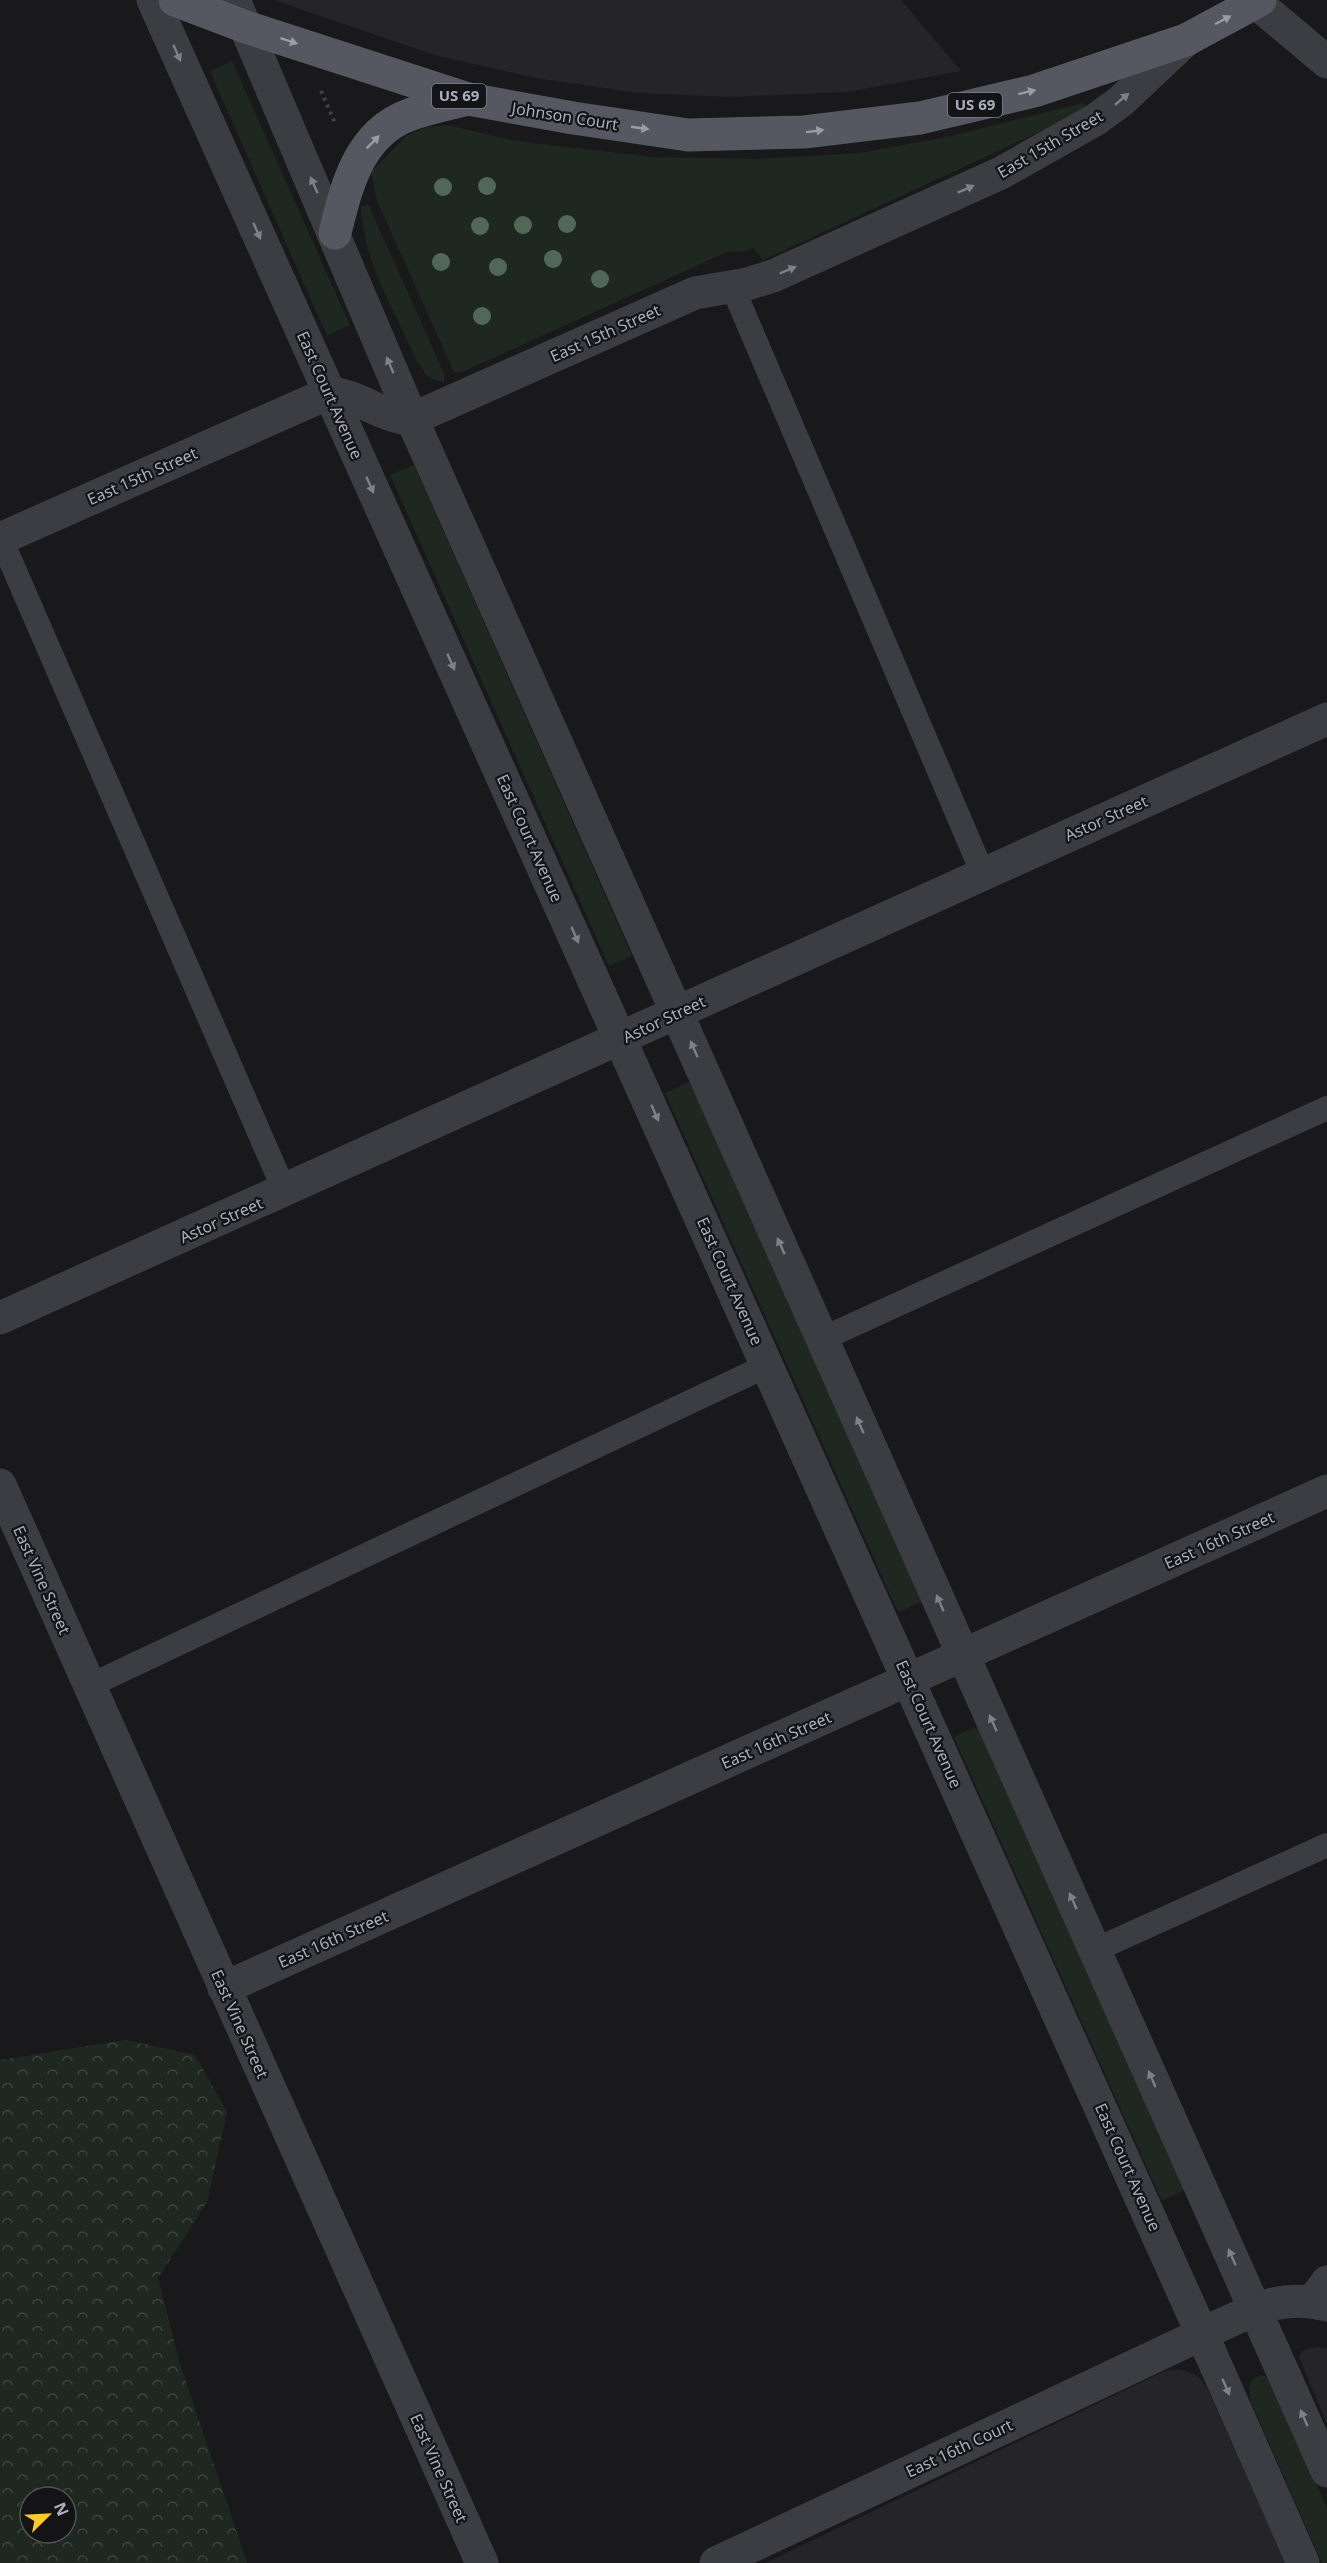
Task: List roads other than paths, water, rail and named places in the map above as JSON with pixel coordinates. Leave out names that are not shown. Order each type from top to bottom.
[{"type":"main road","name":"Johnson Court","points":[[175,0],[240,13],[468,99],[688,135],[756,133]]},
{"type":"main road","name":"East 15th Street","points":[[756,133],[804,132],[920,118],[1034,91],[1186,40],[1256,1]]},
{"type":"main road","points":[[335,233],[354,165],[368,145],[407,116],[468,99]]},
{"type":"street","name":"East Court Avenue","points":[[153,0],[909,1679],[1303,2563]]},
{"type":"street","points":[[1256,1],[1327,62]]},
{"type":"street","points":[[240,13],[412,419],[1327,2471]]},
{"type":"street","name":"East 15th Street","points":[[412,419],[695,292],[773,276],[1001,173],[1046,149],[1121,101],[1186,40]]},
{"type":"street","points":[[329,393],[342,394],[400,419],[412,419]]},
{"type":"street","name":"East 15th Street","points":[[0,539],[329,393]]},
{"type":"street","name":"Astor Street","points":[[0,1318],[1327,719]]},
{"type":"street","name":"East Vine Street","points":[[0,1485],[482,2563]]},
{"type":"street","name":"East 16th Street","points":[[224,1988],[1327,1491]]},
{"type":"street","name":"East 16th Court","points":[[716,2563],[1274,2302],[1322,2296]]},
{"type":"lane","points":[[732,286],[983,874]]},
{"type":"lane","points":[[0,539],[285,1191]]},
{"type":"lane","points":[[822,1339],[1327,1108]]},
{"type":"lane","points":[[89,1686],[768,1365]]},
{"type":"lane","points":[[1095,1950],[1327,1845]]}]
